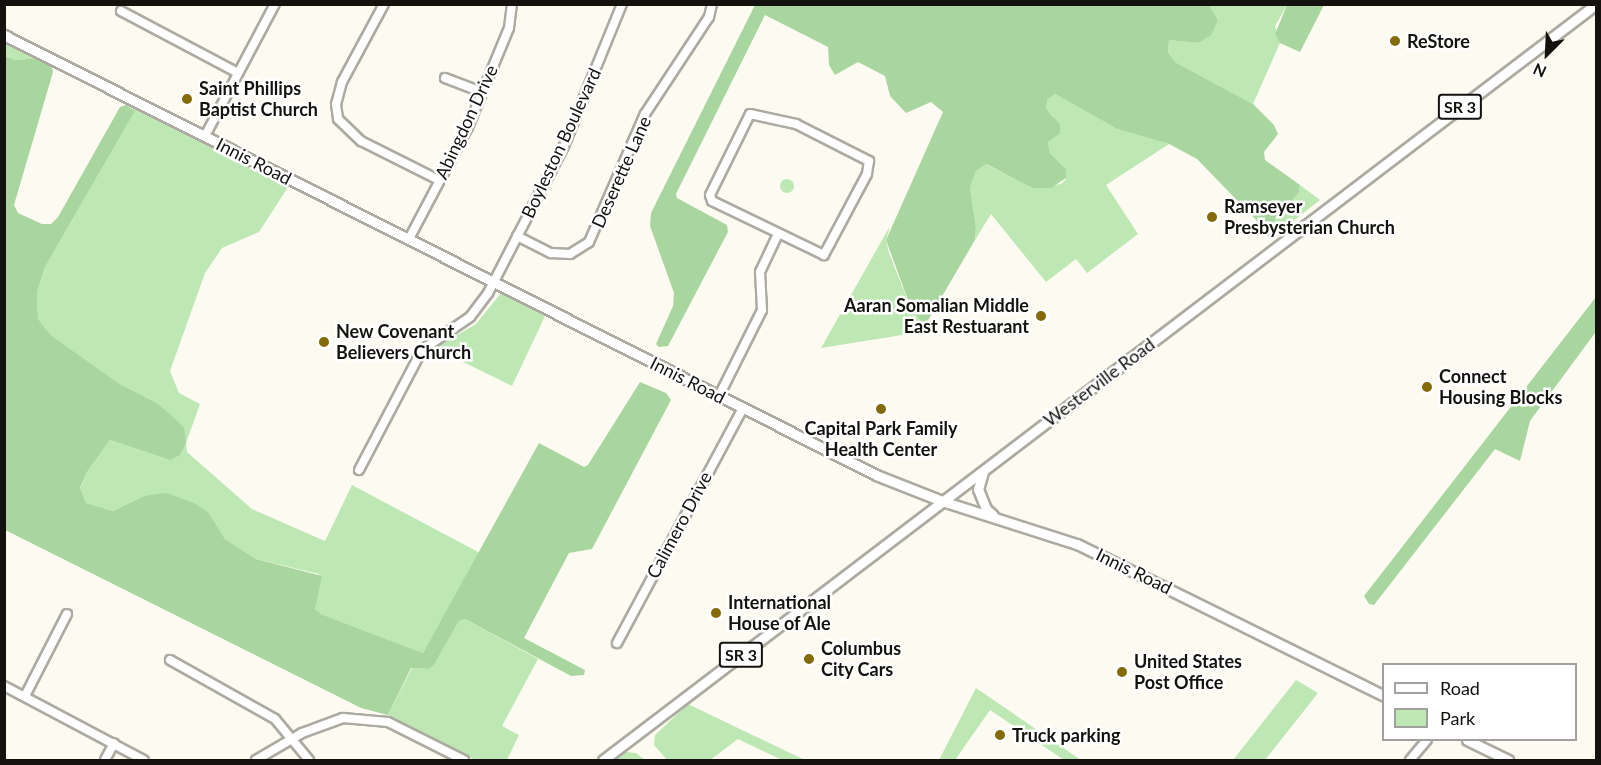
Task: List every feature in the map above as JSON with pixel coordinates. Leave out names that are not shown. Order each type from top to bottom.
[{"type":"main road","name":"Westerville Road","points":[[603,760],[1596,4]]},
{"type":"main road","name":"Innis Road","points":[[4,35],[494,279],[876,475],[942,501],[1077,544],[1382,695]]},
{"type":"main road","points":[[984,469],[978,489],[986,509],[996,517]]},
{"type":"main road","points":[[1469,741],[1508,760]]},
{"type":"street","points":[[205,136],[275,4]]},
{"type":"street","points":[[384,4],[342,82],[336,104],[338,119],[361,141],[439,180]]},
{"type":"street","name":"Abingdon Drive","points":[[410,237],[482,92],[509,28],[512,4]]},
{"type":"street","name":"Boyleston Boulevard","points":[[359,470],[422,350],[470,317],[494,279],[564,146],[622,4]]},
{"type":"street","name":"Deserette Lane","points":[[517,236],[551,253],[570,254],[589,242],[645,114],[709,17],[712,4]]},
{"type":"street","points":[[121,11],[238,73]]},
{"type":"street","points":[[446,78],[482,92]]},
{"type":"street","points":[[750,114],[796,124],[865,158],[869,166],[824,255],[778,234],[712,201],[710,195],[750,114]]},
{"type":"street","points":[[719,396],[762,310],[760,272],[778,234]]},
{"type":"street","name":"Calimero Drive","points":[[617,643],[743,408]]},
{"type":"street","points":[[26,696],[67,614]]},
{"type":"street","points":[[170,660],[263,711],[292,739],[309,760]]},
{"type":"street","points":[[4,686],[144,760]]},
{"type":"street","points":[[256,760],[292,739],[343,718],[366,718],[403,728],[460,760]]},
{"type":"street","points":[[1410,760],[1426,741]]},
{"type":"street","points":[[105,760],[114,744]]},
{"type":"green space","points":[[755,5],[1209,5],[1218,20],[1211,35],[1198,43],[1169,40],[1168,52],[1175,62],[1253,104],[1274,125],[1278,134],[1264,152],[1265,160],[1300,185],[1299,192],[1272,224],[1262,226],[1197,159],[1169,144],[1117,129],[1055,94],[1048,99],[1046,108],[1060,125],[1060,133],[1048,142],[1050,153],[1066,169],[1066,178],[1051,188],[1032,188],[986,164],[976,171],[970,187],[976,227],[975,240],[927,322],[921,321],[912,311],[886,240],[943,112],[931,102],[906,113],[890,96],[885,76],[858,62],[835,75],[829,65],[828,47],[765,15],[676,194],[677,198],[727,225],[728,232],[668,346],[659,347],[656,344],[673,306],[674,293],[650,226],[651,213]]},
{"type":"green space","points":[[1209,5],[1287,5],[1275,26],[1280,43],[1253,104],[1175,62],[1168,52],[1169,40],[1198,43],[1218,20]]},
{"type":"green space","points":[[1287,5],[1324,5],[1300,52],[1280,43],[1275,34]]},
{"type":"green space","points":[[4,40],[39,58],[15,60],[5,55]]},
{"type":"green space","points":[[4,55],[15,60],[39,58],[51,64],[53,72],[14,205],[18,213],[42,224],[51,224],[58,217],[120,107],[126,105],[135,111],[45,267],[37,292],[38,319],[52,336],[120,384],[157,403],[184,427],[186,443],[180,455],[170,460],[110,440],[87,472],[80,488],[86,503],[113,511],[144,496],[166,493],[194,503],[209,513],[225,539],[256,559],[322,576],[315,609],[321,614],[423,653],[539,443],[584,467],[588,465],[640,382],[666,393],[671,400],[592,549],[569,553],[524,638],[585,670],[584,675],[571,676],[465,619],[459,621],[434,665],[429,669],[411,668],[388,715],[361,708],[5,530]]},
{"type":"green space","points":[[1055,94],[1117,129],[1169,144],[1106,185],[1138,234],[1087,273],[1076,259],[1046,282],[991,214],[975,240],[976,227],[970,186],[976,171],[985,164],[1032,188],[1061,184],[1066,179],[1066,169],[1050,153],[1048,142],[1054,117],[1046,108],[1048,99]]},
{"type":"green space","points":[[126,105],[290,184],[259,232],[222,248],[205,273],[170,371],[179,393],[200,404],[186,443],[187,452],[252,509],[325,541],[352,485],[480,553],[423,653],[321,614],[315,609],[319,574],[256,559],[225,539],[209,513],[144,496],[113,511],[86,503],[80,489],[87,472],[110,440],[170,460],[157,403],[120,384],[52,336],[38,319],[37,292],[45,267],[135,111]]},
{"type":"green space","points":[[784,179],[790,179],[794,186],[790,193],[784,193],[780,189],[780,183]]},
{"type":"green space","points":[[1300,185],[1320,200],[1270,239],[1256,223],[1262,226],[1299,192]]},
{"type":"green space","points":[[890,226],[886,240],[889,253],[912,311],[921,321],[927,322],[927,331],[821,348]]},
{"type":"green space","points":[[501,293],[546,314],[512,386],[435,348],[476,324]]},
{"type":"green space","points":[[1596,297],[1595,333],[1530,421],[1520,461],[1495,449],[1374,605],[1369,604],[1364,596]]},
{"type":"green space","points":[[465,619],[538,659],[502,726],[519,735],[507,760],[475,760],[388,715],[412,668],[429,669],[434,665],[459,621]]},
{"type":"green space","points":[[1296,680],[1318,693],[1265,760],[1233,760]]},
{"type":"green space","points":[[976,688],[1081,760],[1064,760],[990,710],[955,760],[939,760]]},
{"type":"green space","points":[[688,704],[805,760],[782,760],[738,739],[710,760],[667,760],[654,745],[655,735]]},
{"type":"green space","points":[[626,752],[636,753],[645,760],[615,760]]},
{"type":"place","name":"ReStore","points":[[1395,41]]},
{"type":"place","name":"Saint Phillips Baptist Church","points":[[187,99]]},
{"type":"place","name":"Ramseyer Presbysterian Church","points":[[1212,217]]},
{"type":"place","name":"Aaran Somalian Middle East Restuarant","points":[[1041,316]]},
{"type":"place","name":"New Covenant Believers Church","points":[[324,342]]},
{"type":"place","name":"Connect Housing Blocks","points":[[1427,387]]},
{"type":"place","name":"Capital Park Family Health Center","points":[[881,409]]},
{"type":"place","name":"International House of Ale","points":[[716,613]]},
{"type":"place","name":"Columbus City Cars","points":[[809,659]]},
{"type":"place","name":"United States Post Office","points":[[1122,672]]},
{"type":"place","name":"Truck parking","points":[[1000,735]]}]
